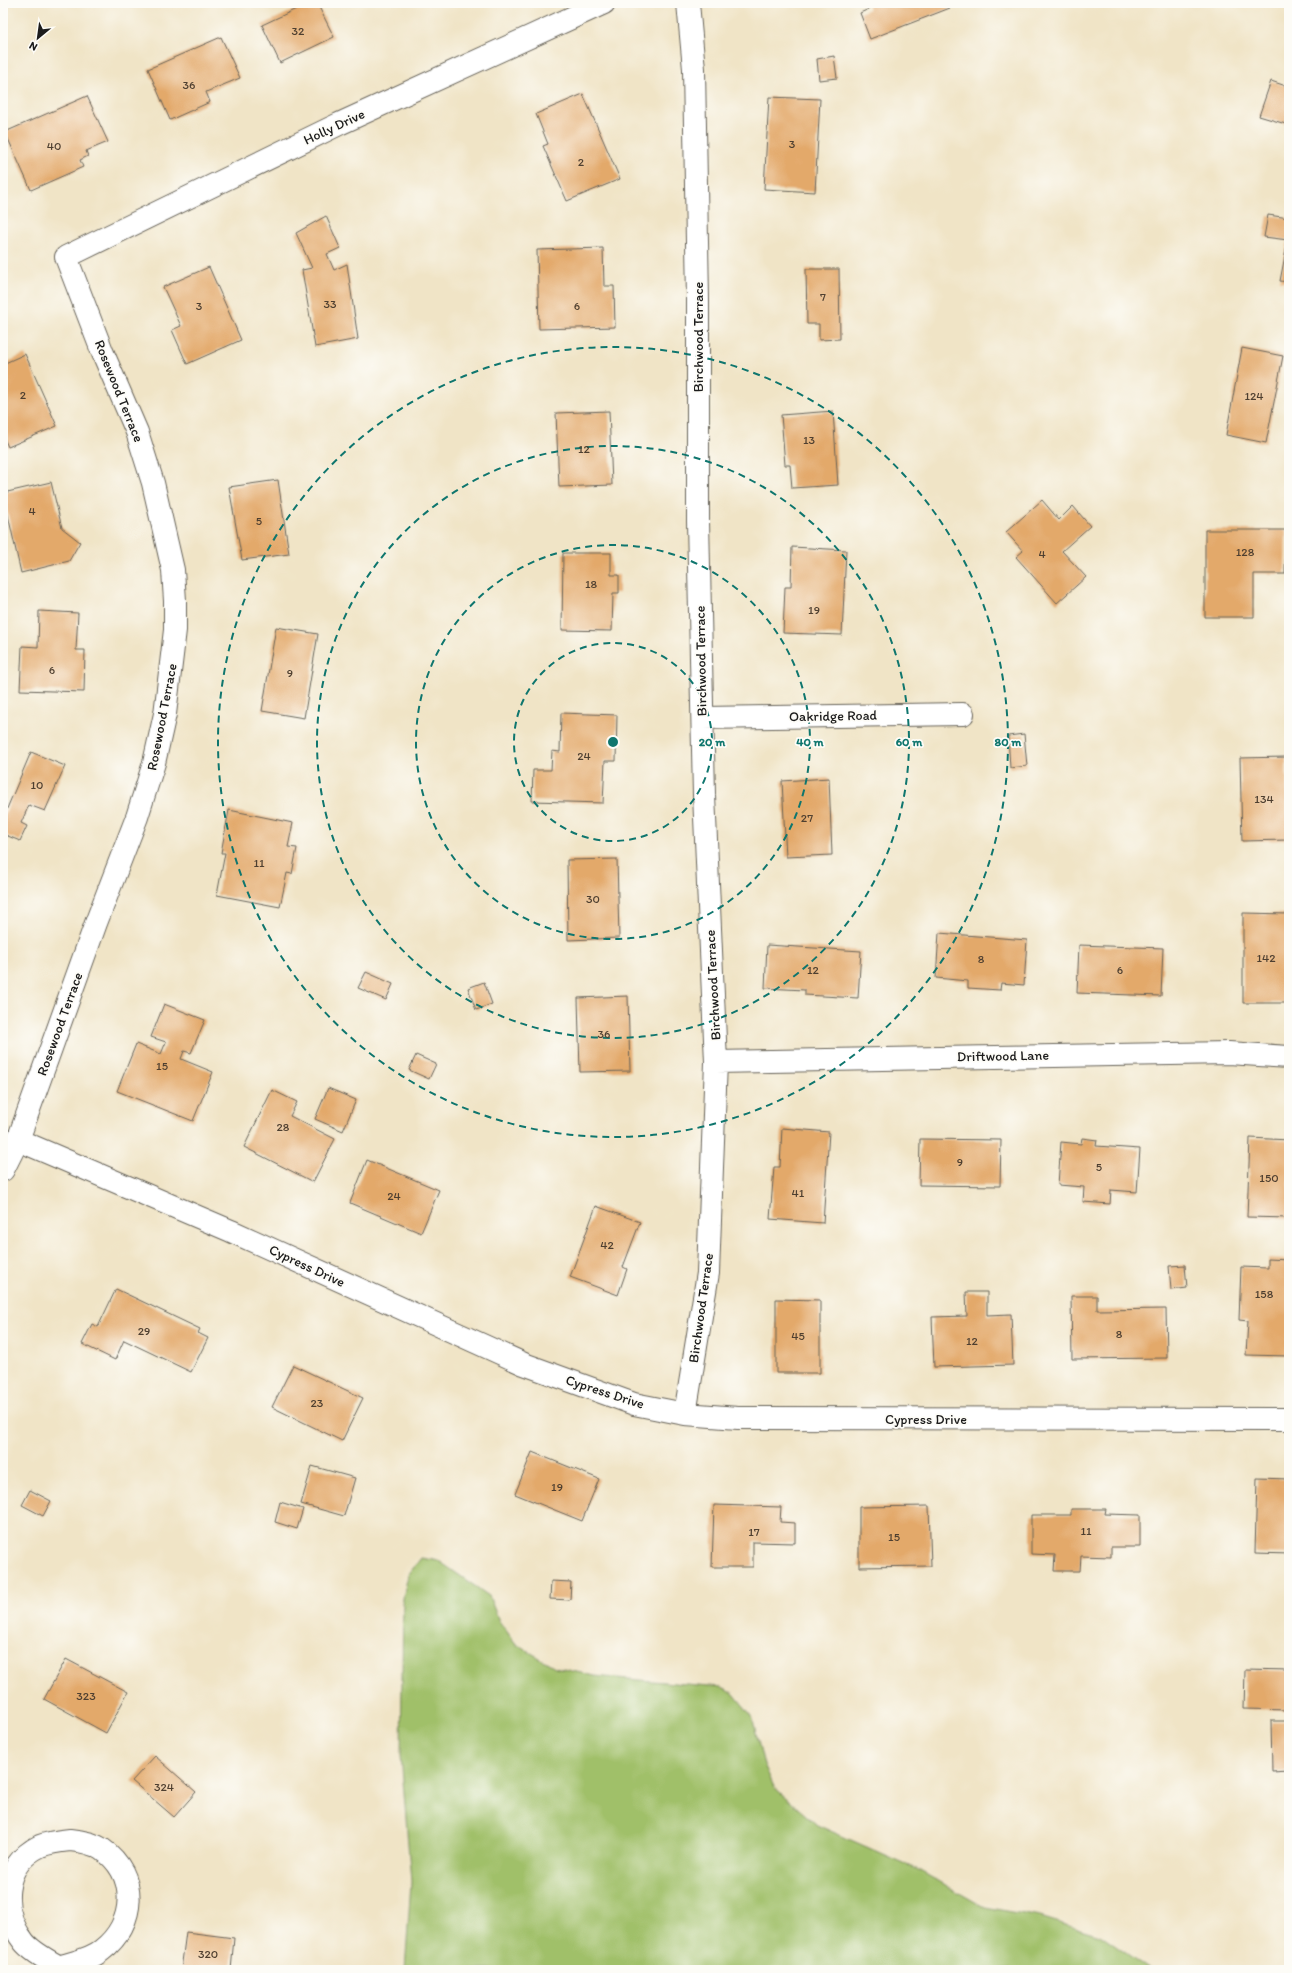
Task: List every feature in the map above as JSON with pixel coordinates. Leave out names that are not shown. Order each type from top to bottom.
[{"type":"street","name":"Holly Drive","points":[[66,256],[339,124],[604,3]]},
{"type":"street","name":"Birchwood Terrace","points":[[685,1414],[708,1273],[716,1062],[703,718],[698,521],[698,300],[694,93],[688,3]]},
{"type":"street","name":"Rosewood Terrace","points":[[3,1170],[18,1140],[96,923],[137,817],[154,763],[166,707],[175,630],[176,601],[173,570],[153,483],[137,432],[102,351],[66,256]]},
{"type":"street","name":"Oakridge Road","points":[[703,718],[963,714]]},
{"type":"street","name":"Driftwood Lane","points":[[716,1062],[1229,1053],[1289,1057]]},
{"type":"street","name":"Cypress Drive","points":[[18,1140],[231,1231],[524,1364],[634,1404],[685,1414],[738,1418],[1289,1419]]},
{"type":"street","points":[[70,1840],[87,1842],[101,1849],[116,1862],[126,1882],[129,1906],[127,1916],[118,1934],[102,1950],[93,1956],[59,1969],[25,1944],[17,1932],[10,1919],[7,1905],[8,1890],[18,1863],[28,1853],[54,1841],[70,1840]]},
{"type":"green space","points":[[421,1558],[439,1561],[489,1596],[499,1621],[516,1644],[555,1667],[594,1676],[721,1687],[733,1693],[752,1716],[763,1762],[774,1787],[817,1825],[921,1871],[984,1907],[1040,1917],[1100,1935],[1150,1970],[405,1970],[411,1882],[401,1755],[403,1598],[408,1575]]},
{"type":"building","points":[[309,3],[317,3],[334,37],[280,63],[262,25]]},
{"type":"building","points":[[867,3],[948,3],[950,8],[870,39],[860,13],[869,9]]},
{"type":"building","points":[[221,37],[240,78],[206,92],[210,102],[170,120],[148,69]]},
{"type":"building","points":[[834,56],[837,78],[819,80],[817,59]]},
{"type":"building","points":[[1271,81],[1289,87],[1289,125],[1259,116]]},
{"type":"building","points":[[583,94],[620,179],[567,201],[543,146],[548,144],[536,114]]},
{"type":"building","points":[[87,96],[108,142],[86,151],[88,156],[80,160],[83,167],[31,190],[5,132]]},
{"type":"building","points":[[769,97],[820,99],[815,192],[764,189]]},
{"type":"building","points":[[1268,215],[1289,218],[1289,282],[1280,281],[1288,240],[1264,237]]},
{"type":"building","points":[[326,216],[340,248],[327,254],[334,270],[347,264],[358,339],[315,347],[302,270],[312,268],[296,233]]},
{"type":"building","points":[[603,248],[604,286],[614,286],[615,327],[539,329],[537,250]]},
{"type":"building","points":[[209,267],[241,340],[187,364],[172,330],[181,326],[163,287]]},
{"type":"building","points":[[806,269],[839,269],[840,339],[819,340],[819,324],[807,324]]},
{"type":"building","points":[[1242,348],[1283,356],[1266,443],[1226,435]]},
{"type":"building","points":[[25,354],[57,426],[8,447],[3,436],[3,364]]},
{"type":"building","points":[[609,411],[612,485],[559,487],[556,413]]},
{"type":"building","points":[[833,411],[838,485],[792,488],[790,465],[785,465],[781,415]]},
{"type":"building","points":[[278,480],[289,554],[242,560],[229,487]]},
{"type":"building","points":[[51,482],[62,528],[80,542],[69,561],[21,573],[3,493]]},
{"type":"building","points":[[1042,500],[1059,520],[1073,506],[1090,526],[1062,551],[1086,577],[1057,603],[1016,557],[1023,551],[1006,532]]},
{"type":"building","points":[[1205,530],[1286,530],[1285,574],[1254,574],[1254,617],[1205,617]]},
{"type":"building","points":[[792,547],[846,550],[842,635],[783,633],[785,587],[791,587]]},
{"type":"building","points":[[563,553],[611,553],[611,575],[619,575],[619,593],[613,593],[612,631],[562,630]]},
{"type":"building","points":[[39,611],[78,613],[76,650],[85,650],[84,692],[20,690],[22,646],[38,647]]},
{"type":"building","points":[[276,627],[318,634],[304,718],[262,711]]},
{"type":"building","points":[[561,713],[617,715],[616,761],[605,761],[603,803],[532,801],[533,770],[551,770],[552,751],[560,752]]},
{"type":"building","points":[[1024,734],[1027,766],[1010,768],[1008,736]]},
{"type":"building","points":[[31,752],[65,766],[45,811],[29,805],[21,823],[27,826],[20,841],[3,834],[3,818]]},
{"type":"building","points":[[1286,757],[1288,840],[1242,841],[1240,758]]},
{"type":"building","points":[[829,778],[832,855],[786,857],[782,781]]},
{"type":"building","points":[[229,810],[293,823],[288,847],[297,848],[292,874],[287,873],[280,907],[217,895],[225,853],[221,853]]},
{"type":"building","points":[[617,859],[619,938],[568,940],[567,860]]},
{"type":"building","points":[[1243,913],[1289,914],[1289,1003],[1243,1003]]},
{"type":"building","points":[[939,933],[1027,940],[1024,985],[1001,983],[1000,990],[968,988],[968,981],[936,978]]},
{"type":"building","points":[[767,945],[861,951],[858,998],[805,995],[805,990],[765,988]]},
{"type":"building","points":[[1079,945],[1163,948],[1161,996],[1077,993]]},
{"type":"building","points":[[366,972],[393,984],[386,1000],[358,988]]},
{"type":"building","points":[[484,982],[492,1004],[476,1010],[468,988]]},
{"type":"building","points":[[628,996],[630,1071],[580,1072],[578,998]]},
{"type":"building","points":[[164,1004],[205,1020],[191,1053],[184,1051],[181,1059],[213,1072],[193,1121],[117,1091],[136,1044],[161,1054],[166,1042],[151,1037]]},
{"type":"building","points":[[416,1055],[436,1064],[429,1079],[409,1070]]},
{"type":"building","points":[[328,1088],[356,1100],[343,1131],[315,1119]]},
{"type":"building","points":[[272,1090],[297,1102],[290,1116],[335,1139],[313,1182],[244,1147]]},
{"type":"building","points":[[782,1128],[829,1132],[823,1223],[770,1219],[774,1167],[780,1167]]},
{"type":"building","points":[[1082,1138],[1097,1140],[1096,1146],[1140,1149],[1137,1192],[1111,1190],[1110,1204],[1083,1202],[1084,1187],[1058,1185],[1061,1142],[1081,1144]]},
{"type":"building","points":[[1250,1138],[1289,1140],[1289,1218],[1247,1217]]},
{"type":"building","points":[[920,1139],[1001,1140],[1000,1186],[919,1185]]},
{"type":"building","points":[[367,1160],[439,1190],[421,1233],[350,1203]]},
{"type":"building","points":[[596,1206],[640,1222],[623,1267],[627,1269],[618,1295],[570,1277]]},
{"type":"building","points":[[1268,1259],[1289,1260],[1289,1356],[1246,1355],[1248,1321],[1239,1320],[1241,1267],[1268,1268]]},
{"type":"building","points":[[1185,1265],[1187,1288],[1171,1290],[1169,1266]]},
{"type":"building","points":[[116,1289],[200,1329],[198,1333],[208,1338],[191,1372],[124,1340],[115,1360],[82,1344],[92,1324],[98,1327]]},
{"type":"building","points":[[966,1292],[987,1292],[987,1315],[1011,1314],[1013,1365],[934,1367],[932,1317],[967,1316]]},
{"type":"building","points":[[1071,1296],[1097,1296],[1097,1310],[1166,1309],[1167,1358],[1072,1359]]},
{"type":"building","points":[[776,1299],[820,1300],[820,1373],[776,1373]]},
{"type":"building","points":[[293,1365],[363,1398],[342,1441],[272,1407]]},
{"type":"building","points":[[532,1452],[599,1479],[582,1521],[515,1494]]},
{"type":"building","points":[[312,1466],[355,1478],[344,1516],[301,1504]]},
{"type":"building","points":[[1257,1478],[1289,1479],[1289,1554],[1255,1553]]},
{"type":"building","points":[[30,1490],[51,1501],[43,1516],[22,1505]]},
{"type":"building","points":[[280,1502],[303,1509],[297,1529],[275,1522]]},
{"type":"building","points":[[714,1505],[781,1507],[780,1522],[795,1523],[795,1543],[753,1542],[753,1567],[712,1567]]},
{"type":"building","points":[[929,1506],[931,1566],[859,1567],[859,1507]]},
{"type":"building","points":[[1071,1509],[1106,1509],[1105,1514],[1140,1515],[1140,1547],[1111,1547],[1111,1557],[1081,1556],[1080,1571],[1054,1571],[1055,1555],[1031,1554],[1031,1515],[1071,1515]]},
{"type":"building","points":[[551,1581],[571,1582],[570,1600],[550,1599]]},
{"type":"building","points":[[66,1659],[128,1692],[106,1733],[44,1699]]},
{"type":"building","points":[[1245,1670],[1289,1671],[1289,1710],[1244,1709]]},
{"type":"building","points":[[1271,1721],[1289,1721],[1289,1770],[1272,1771]]},
{"type":"building","points":[[155,1756],[196,1792],[174,1817],[132,1781]]},
{"type":"building","points":[[186,1932],[234,1938],[231,1970],[181,1970]]}]
